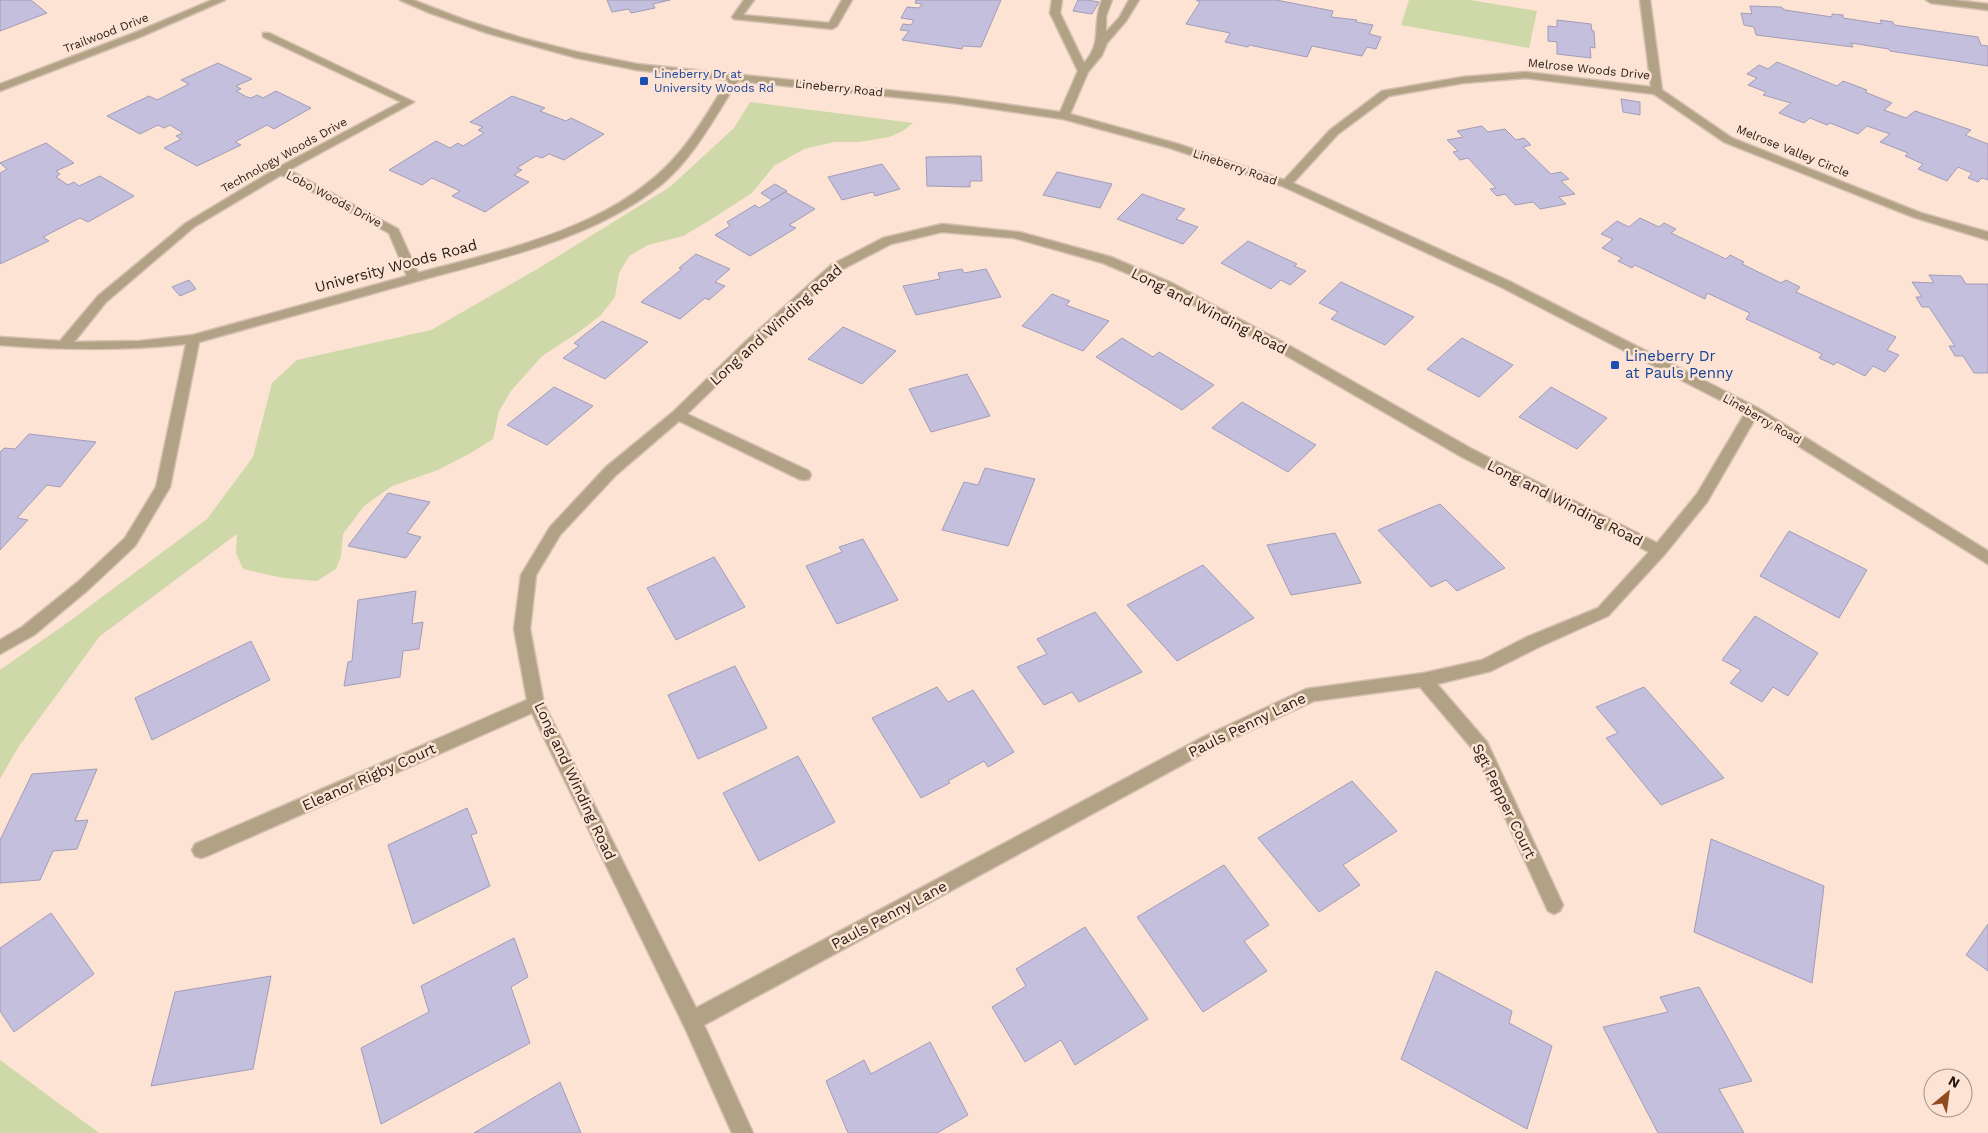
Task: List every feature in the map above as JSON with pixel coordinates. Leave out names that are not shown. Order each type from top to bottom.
[{"type":"street","name":"Trailwood Drive","points":[[0,88],[137,36],[220,0]]},
{"type":"street","name":"Lineberry Road","points":[[405,0],[459,22],[514,40],[588,59],[637,67],[734,78],[953,100],[1064,116],[1174,146],[1286,184],[1505,284],[1753,411],[1988,558]]},
{"type":"street","points":[[749,0],[737,17],[832,26],[847,0]]},
{"type":"street","points":[[1057,0],[1054,14],[1082,71]]},
{"type":"street","points":[[1102,42],[1099,25],[1107,0]]},
{"type":"street","points":[[1064,116],[1082,71],[1097,55],[1102,42],[1123,19],[1134,0]]},
{"type":"street","points":[[1645,0],[1657,91]]},
{"type":"street","points":[[1931,0],[1988,7]]},
{"type":"street","name":"Technology Woods Drive","points":[[62,346],[102,299],[190,225],[281,170],[409,102],[266,35]]},
{"type":"street","name":"Melrose Woods Drive","points":[[1286,184],[1334,132],[1386,93],[1464,80],[1526,75],[1657,91]]},
{"type":"street","name":"University Woods Road","points":[[0,341],[62,346],[140,345],[192,339],[502,254],[575,231],[629,201],[658,182],[681,158],[700,133],[734,78]]},
{"type":"street","name":"Melrose Valley Circle","points":[[1657,91],[1728,140],[1917,215],[1988,236]]},
{"type":"street","name":"Lobo Woods Drive","points":[[281,170],[394,231],[414,278]]},
{"type":"street","name":"Long and Winding Road","points":[[743,1133],[692,1021],[536,704],[522,628],[529,575],[555,531],[611,471],[678,415],[751,344],[835,268],[886,241],[942,228],[1015,235],[1107,260],[1168,286],[1467,453],[1659,551]]},
{"type":"street","points":[[0,648],[28,631],[84,585],[130,542],[163,487],[192,339]]},
{"type":"street","name":"Pauls Penny Lane","points":[[692,1021],[1226,734],[1312,694],[1424,680],[1485,666],[1533,642],[1603,612],[1659,551],[1702,498],[1753,411]]},
{"type":"street","points":[[678,415],[804,475]]},
{"type":"street","name":"Sgt Pepper Court","points":[[1424,680],[1481,747],[1554,905]]},
{"type":"street","name":"Eleanor Rigby Court","points":[[201,850],[536,704]]},
{"type":"green space","points":[[1409,0],[1470,0],[1537,11],[1529,48],[1401,25]]},
{"type":"green space","points":[[750,102],[913,123],[903,131],[889,137],[859,142],[834,142],[804,149],[774,166],[752,193],[707,222],[683,236],[648,245],[629,256],[619,273],[615,297],[600,316],[542,356],[511,391],[499,411],[493,439],[438,470],[392,486],[364,506],[343,534],[341,556],[336,569],[317,581],[283,578],[243,569],[236,553],[237,534],[100,636],[19,746],[0,779],[0,670],[67,623],[207,519],[253,457],[272,383],[297,360],[431,330],[539,268],[670,187],[734,128]]},
{"type":"green space","points":[[0,1060],[99,1133],[0,1133]]},
{"type":"building","points":[[0,0],[31,0],[47,13],[0,31]]},
{"type":"building","points":[[607,0],[670,0],[653,4],[655,8],[631,13],[629,9],[612,12]]},
{"type":"building","points":[[916,0],[1001,0],[981,47],[963,46],[962,49],[902,40],[909,31],[900,30],[903,24],[911,25],[914,20],[901,18],[907,7],[919,8],[922,4],[915,3]]},
{"type":"building","points":[[1078,0],[1099,2],[1092,14],[1073,11]]},
{"type":"building","points":[[1196,0],[1276,0],[1333,11],[1331,17],[1357,20],[1356,22],[1373,25],[1369,34],[1381,37],[1376,49],[1367,47],[1362,56],[1312,46],[1307,57],[1249,45],[1248,47],[1225,42],[1230,33],[1186,24],[1200,2]]},
{"type":"building","points":[[1750,6],[1781,7],[1785,10],[1832,17],[1832,14],[1843,15],[1843,18],[1882,24],[1880,20],[1893,22],[1894,25],[1978,37],[1981,45],[1988,46],[1988,66],[1851,43],[1853,47],[1756,35],[1754,27],[1744,25],[1741,13],[1752,14]]},
{"type":"building","points":[[1557,20],[1591,24],[1592,31],[1594,31],[1595,48],[1590,47],[1591,58],[1557,54],[1557,42],[1548,41],[1548,26],[1557,27]]},
{"type":"building","points":[[1777,62],[1837,86],[1843,81],[1867,90],[1865,92],[1892,103],[1884,110],[1906,118],[1915,111],[1971,130],[1965,135],[1988,144],[1988,180],[1982,178],[1978,182],[1968,178],[1972,173],[1958,167],[1947,181],[1918,169],[1923,164],[1905,156],[1908,153],[1880,142],[1890,134],[1867,126],[1858,134],[1830,123],[1827,125],[1810,118],[1804,123],[1779,113],[1791,103],[1763,95],[1766,92],[1748,85],[1757,78],[1747,74],[1759,65],[1768,69]]},
{"type":"building","points":[[218,63],[252,79],[236,86],[241,89],[236,91],[247,97],[251,98],[257,95],[263,98],[276,91],[311,108],[274,129],[267,125],[235,142],[241,145],[197,166],[164,148],[181,139],[176,136],[183,133],[170,125],[164,128],[158,125],[140,134],[107,116],[149,96],[157,100],[189,84],[181,80]]},
{"type":"building","points":[[512,96],[545,108],[540,111],[566,121],[571,118],[604,134],[564,160],[549,154],[542,158],[536,156],[517,168],[522,170],[514,175],[529,182],[485,212],[452,196],[460,191],[432,178],[422,185],[389,170],[436,141],[450,148],[458,143],[463,146],[484,133],[478,130],[483,127],[470,122]]},
{"type":"building","points":[[1621,99],[1640,102],[1640,115],[1623,112]]},
{"type":"building","points":[[1482,126],[1488,132],[1505,129],[1516,140],[1524,138],[1531,145],[1523,147],[1551,174],[1561,172],[1569,179],[1561,181],[1575,194],[1559,197],[1566,204],[1540,209],[1533,202],[1515,205],[1505,194],[1497,196],[1490,189],[1496,188],[1468,158],[1460,160],[1453,152],[1458,151],[1447,140],[1463,137],[1457,131]]},
{"type":"building","points":[[46,143],[74,163],[56,171],[60,174],[56,177],[68,185],[74,182],[79,186],[100,176],[134,196],[88,222],[80,218],[43,237],[49,241],[0,264],[0,173],[7,169],[0,163]]},
{"type":"building","points":[[981,156],[982,181],[970,181],[970,187],[927,186],[926,157]]},
{"type":"building","points":[[882,164],[900,189],[875,196],[873,192],[842,200],[828,177]]},
{"type":"building","points":[[1057,172],[1112,184],[1100,208],[1043,195]]},
{"type":"building","points":[[775,184],[787,191],[772,200],[761,193]]},
{"type":"building","points":[[785,192],[815,209],[789,225],[796,228],[750,256],[715,235],[730,226],[727,222],[755,205],[759,208]]},
{"type":"building","points":[[1142,194],[1185,209],[1176,219],[1198,227],[1183,244],[1117,219]]},
{"type":"building","points":[[1640,218],[1659,227],[1664,223],[1676,229],[1671,233],[1726,259],[1730,255],[1744,262],[1742,264],[1781,283],[1786,280],[1800,287],[1796,292],[1896,337],[1887,350],[1899,355],[1885,372],[1873,366],[1865,376],[1837,362],[1834,365],[1819,358],[1822,354],[1746,319],[1750,313],[1707,293],[1705,299],[1635,265],[1632,268],[1618,261],[1622,258],[1602,248],[1613,239],[1601,234],[1617,221],[1629,227]]},
{"type":"building","points":[[1248,241],[1297,264],[1294,266],[1306,271],[1290,285],[1281,280],[1271,289],[1221,263]]},
{"type":"building","points":[[696,254],[730,269],[715,282],[725,286],[709,300],[705,298],[680,319],[641,302],[682,269],[679,268]]},
{"type":"building","points":[[962,269],[964,273],[986,269],[1001,297],[916,315],[903,286],[940,279],[938,273]]},
{"type":"building","points":[[1929,275],[1961,276],[1966,284],[1988,284],[1988,373],[1974,373],[1963,356],[1955,356],[1949,346],[1955,346],[1929,307],[1922,307],[1916,297],[1922,297],[1912,282],[1934,283]]},
{"type":"building","points":[[189,280],[196,289],[180,296],[172,287]]},
{"type":"building","points":[[1341,282],[1414,317],[1385,345],[1331,319],[1338,312],[1319,303]]},
{"type":"building","points":[[1052,294],[1070,301],[1066,305],[1109,321],[1083,351],[1022,326]]},
{"type":"building","points":[[602,321],[648,342],[605,379],[563,358],[579,346],[574,343]]},
{"type":"building","points":[[843,327],[896,351],[862,384],[808,359]]},
{"type":"building","points":[[1122,338],[1153,357],[1159,352],[1214,385],[1182,410],[1096,357]]},
{"type":"building","points":[[1462,338],[1513,365],[1479,397],[1427,369]]},
{"type":"building","points":[[967,374],[990,416],[931,432],[909,389]]},
{"type":"building","points":[[554,387],[593,406],[547,445],[507,425]]},
{"type":"building","points":[[1551,387],[1607,418],[1577,449],[1519,417]]},
{"type":"building","points":[[1242,402],[1316,445],[1288,472],[1212,428]]},
{"type":"building","points":[[29,434],[96,442],[60,487],[47,485],[17,518],[28,520],[0,550],[0,452],[4,448],[15,449]]},
{"type":"building","points":[[985,468],[1035,479],[1008,546],[942,530],[964,482],[978,485]]},
{"type":"building","points":[[388,493],[430,502],[407,533],[421,537],[406,558],[348,546]]},
{"type":"building","points":[[1440,504],[1505,568],[1457,591],[1446,580],[1431,587],[1378,530]]},
{"type":"building","points":[[1789,531],[1867,570],[1839,618],[1760,576]]},
{"type":"building","points":[[1335,533],[1361,583],[1291,595],[1267,545]]},
{"type":"building","points":[[863,539],[898,600],[837,624],[806,566],[842,552],[839,547]]},
{"type":"building","points":[[714,557],[745,607],[676,640],[647,588]]},
{"type":"building","points":[[1203,565],[1254,618],[1177,661],[1127,605]]},
{"type":"building","points":[[416,591],[412,624],[423,622],[419,649],[403,651],[400,677],[344,686],[348,662],[352,661],[358,600]]},
{"type":"building","points":[[1095,612],[1142,672],[1079,702],[1072,692],[1044,705],[1017,667],[1047,654],[1037,639]]},
{"type":"building","points":[[1755,616],[1818,653],[1788,696],[1773,687],[1762,702],[1730,683],[1741,670],[1722,660]]},
{"type":"building","points":[[251,641],[270,680],[152,740],[135,698]]},
{"type":"building","points":[[735,666],[767,728],[698,759],[668,695]]},
{"type":"building","points":[[937,687],[948,702],[973,690],[1014,752],[988,767],[984,761],[948,781],[950,783],[921,798],[872,718]]},
{"type":"building","points":[[1644,687],[1724,778],[1661,805],[1606,738],[1618,733],[1596,707]]},
{"type":"building","points":[[798,756],[835,822],[759,861],[723,793]]},
{"type":"building","points":[[97,769],[75,821],[88,820],[77,849],[53,851],[40,880],[0,883],[0,840],[32,774]]},
{"type":"building","points":[[1352,781],[1397,831],[1343,865],[1360,885],[1319,912],[1258,838]]},
{"type":"building","points":[[467,808],[477,833],[471,835],[490,886],[413,924],[388,845]]},
{"type":"building","points":[[1711,839],[1824,886],[1812,983],[1694,932]]},
{"type":"building","points":[[1224,865],[1269,925],[1244,941],[1267,971],[1203,1012],[1137,917]]},
{"type":"building","points":[[51,913],[94,974],[14,1032],[0,1011],[0,948]]},
{"type":"building","points":[[1988,924],[1988,971],[1966,955]]},
{"type":"building","points":[[1085,927],[1148,1019],[1075,1065],[1061,1040],[1025,1062],[992,1007],[1026,986],[1016,969]]},
{"type":"building","points":[[514,938],[528,977],[511,987],[530,1043],[381,1124],[361,1048],[429,1012],[421,986]]},
{"type":"building","points":[[1436,971],[1512,1011],[1509,1023],[1552,1046],[1527,1129],[1401,1059]]},
{"type":"building","points":[[271,976],[253,1069],[151,1086],[175,992]]},
{"type":"building","points":[[1699,987],[1752,1081],[1719,1089],[1744,1133],[1658,1133],[1603,1027],[1668,1012],[1660,997]]},
{"type":"building","points":[[930,1042],[968,1115],[937,1133],[848,1133],[826,1081],[864,1060],[871,1074]]},
{"type":"building","points":[[560,1082],[581,1133],[474,1133]]},
{"type":"place","name":"Lineberry Dr at University Woods Rd","points":[[644,81]]},
{"type":"place","name":"Lineberry Dr at Pauls Penny","points":[[1615,365]]}]
